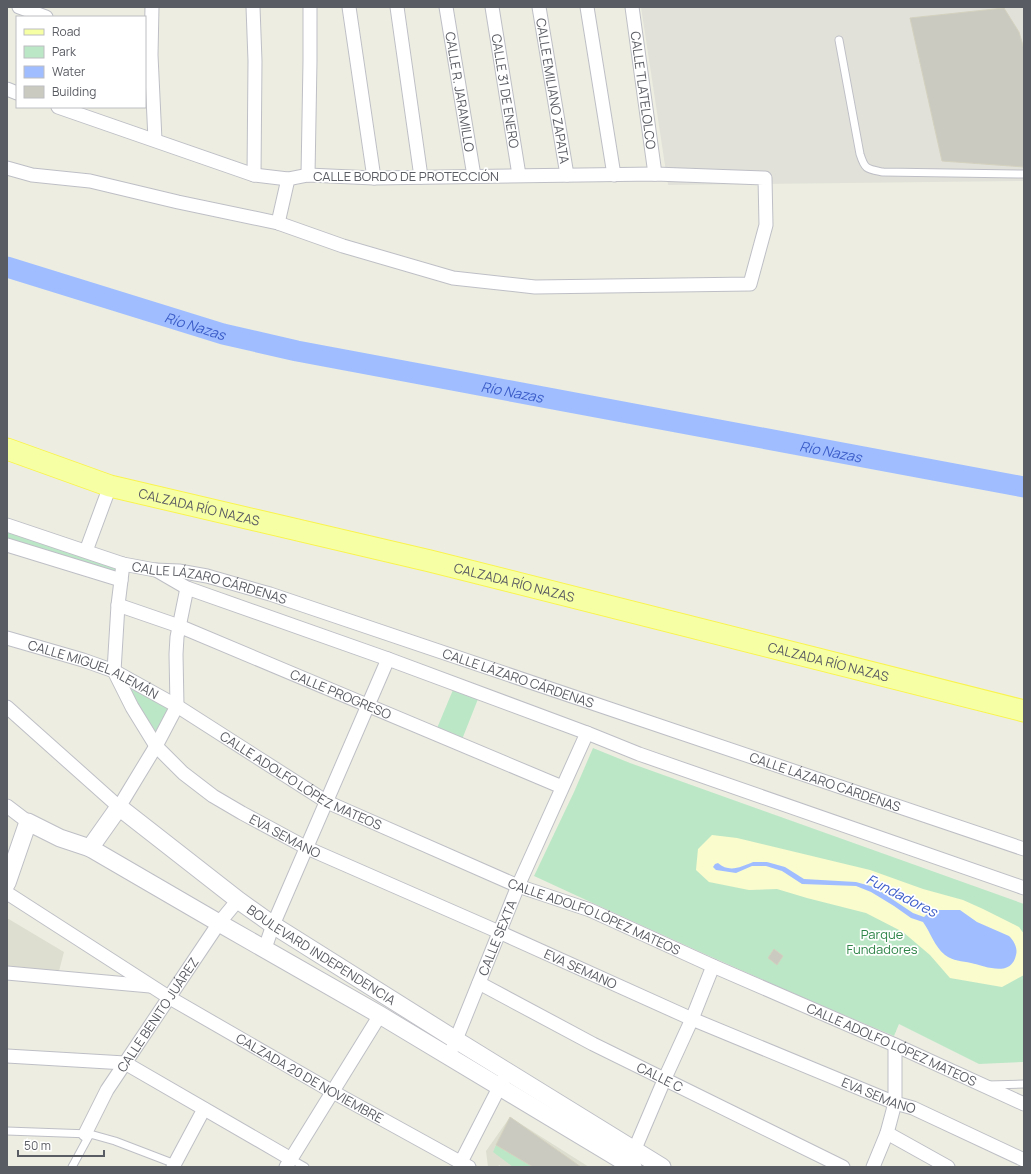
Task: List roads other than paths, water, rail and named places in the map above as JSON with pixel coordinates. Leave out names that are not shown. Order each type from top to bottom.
[{"type":"main road","name":"CALZADA RÍO NAZAS","points":[[7,449],[110,486],[430,561],[1024,710]]},
{"type":"street","points":[[19,7],[43,16]]},
{"type":"street","points":[[152,7],[148,54],[155,140]]},
{"type":"street","points":[[253,7],[255,61],[254,175]]},
{"type":"street","points":[[308,175],[310,7]]},
{"type":"street","points":[[349,7],[374,178]]},
{"type":"street","points":[[397,7],[421,177]]},
{"type":"street","name":"CALLE R. JARAMILLO","points":[[446,7],[474,176]]},
{"type":"street","name":"CALLE 31 DE ENERO","points":[[492,7],[519,175]]},
{"type":"street","name":"CALLE EMILIANO ZAPATA","points":[[539,7],[567,175]]},
{"type":"street","points":[[587,7],[614,175]]},
{"type":"street","name":"CALLE TLATELOLCO","points":[[632,7],[655,174]]},
{"type":"street","name":"CALLE BORDO DE PROTECCIÓN","points":[[61,108],[254,175],[288,179],[308,175],[374,178],[655,174],[765,178],[766,226],[750,284],[535,287],[453,278],[343,246],[278,223]]},
{"type":"street","points":[[7,168],[32,175],[90,181],[178,202],[278,223],[288,179]]},
{"type":"street","points":[[86,551],[110,486]]},
{"type":"street","name":"CALLE LÁZARO CÁRDENAS","points":[[7,525],[123,564],[155,570],[179,571],[207,576],[270,594],[1024,849]]},
{"type":"street","points":[[7,545],[121,580]]},
{"type":"street","points":[[114,671],[118,605],[123,564]]},
{"type":"street","points":[[155,570],[187,588],[388,659],[587,733],[639,754],[1024,888]]},
{"type":"street","points":[[90,848],[119,807],[156,746],[177,706],[176,654],[179,626],[187,588]]},
{"type":"street","name":"CALLE PROGRESO","points":[[118,605],[179,626],[562,787]]},
{"type":"street","name":"CALLE MIGUEL ALEMÁN","points":[[7,638],[83,660],[114,671],[177,706]]},
{"type":"street","points":[[265,948],[273,925],[388,659]]},
{"type":"street","name":"EVA SEMANO","points":[[114,671],[132,707],[156,746],[183,773],[213,796],[242,814],[307,848],[692,1019],[895,1103],[913,1108],[1024,1160]]},
{"type":"street","name":"CALLE ADOLFO LÓPEZ MATEOS","points":[[177,706],[327,802],[518,886],[590,910],[713,966],[895,1045],[1024,1104]]},
{"type":"street","name":"BOULEVARD INDEPENDENCIA","points":[[7,707],[119,807],[238,900],[273,925],[456,1040],[503,1078],[632,1160],[654,1165]]},
{"type":"street","name":"CALLE SEXTA","points":[[449,1056],[518,886],[587,733]]},
{"type":"street","name":"BOULEVARD INDEPENDENCIA","points":[[7,806],[28,822],[60,838],[90,848],[219,924],[265,948],[449,1056],[503,1078]]},
{"type":"street","points":[[7,883],[28,822]]},
{"type":"street","name":"CALZADA 20 DE NOVIEMBRE","points":[[7,893],[170,998],[333,1092],[465,1165]]},
{"type":"street","name":"CALLE BENITO JUÁREZ","points":[[88,1134],[107,1090],[219,924],[238,900]]},
{"type":"street","points":[[632,1160],[664,1078],[692,1019],[713,966]]},
{"type":"street","name":"CALZADA 20 DE NOVIEMBRE","points":[[7,973],[152,986]]},
{"type":"street","name":"CALLE C","points":[[479,983],[594,1044],[843,1167]]},
{"type":"street","points":[[7,1056],[125,1063],[204,1109],[288,1163],[380,1015]]},
{"type":"street","points":[[873,1167],[887,1132],[895,1103],[895,1045]]},
{"type":"street","points":[[465,1165],[503,1078]]},
{"type":"street","points":[[174,1166],[204,1109]]},
{"type":"street","points":[[887,1132],[948,1167]]},
{"type":"lane","points":[[839,40],[860,154],[863,164],[866,167],[883,172],[1024,174]]},
{"type":"lane","points":[[983,1085],[1024,1084]]},
{"type":"lane","points":[[7,1131],[88,1134],[115,1141],[174,1166]]},
{"type":"lane","name":"CALLE BENITO JUÁREZ","points":[[72,1167],[88,1134]]},
{"type":"lane","points":[[288,1163],[305,1167]]},
{"type":"water","points":[[753,862],[767,862],[785,867],[804,879],[856,882],[874,887],[913,913],[924,917],[931,910],[960,910],[977,922],[1009,936],[1015,945],[1016,955],[1013,962],[1009,966],[997,969],[954,960],[945,955],[935,944],[923,922],[911,918],[871,892],[856,886],[802,884],[782,871],[766,866],[752,866],[736,873],[716,870],[713,867],[718,863],[726,868],[735,868]]},
{"type":"waterway","name":"Río Nazas","points":[[7,267],[223,334],[297,351],[1024,487]]},
{"type":"water label","name":"Fundadores","points":[[902,895]]},
{"type":"park label","name":"Parque Fundadores","points":[[882,942]]}]
